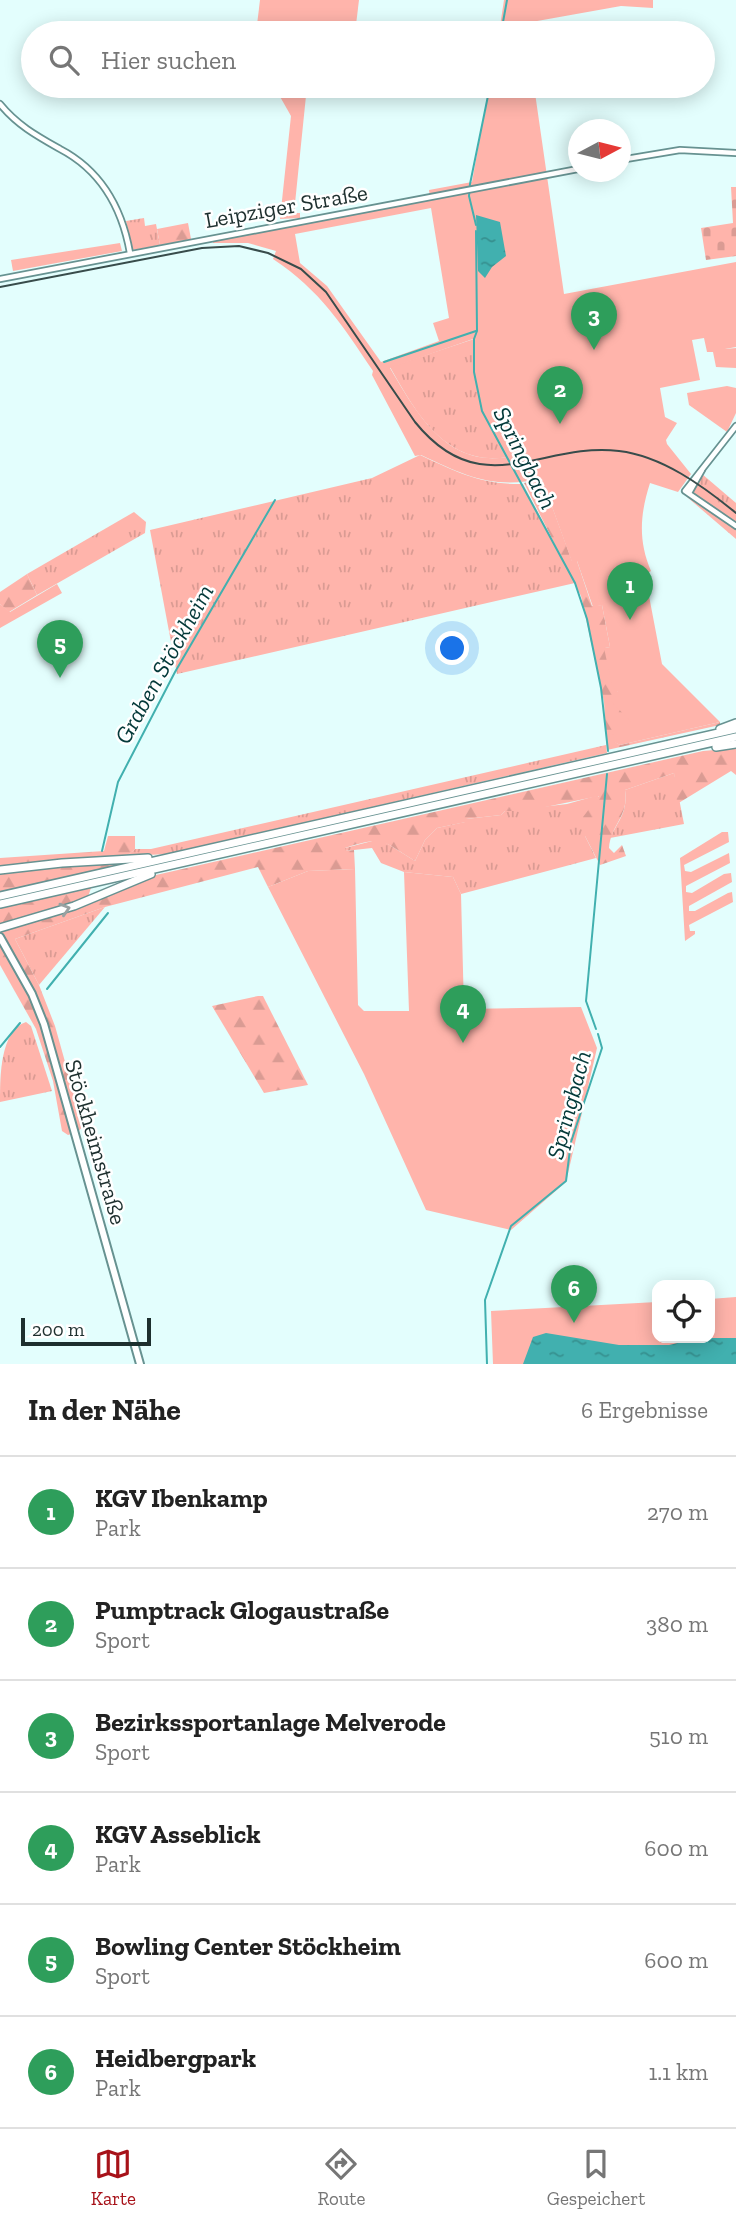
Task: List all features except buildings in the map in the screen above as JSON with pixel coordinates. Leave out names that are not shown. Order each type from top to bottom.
[{"type":"highway","points":[[696,738],[736,723]]},
{"type":"highway","points":[[0,896],[736,729]]},
{"type":"highway","points":[[0,904],[736,737]]},
{"type":"highway","points":[[688,749],[736,744]]},
{"type":"highway","points":[[0,870],[174,856]]},
{"type":"highway","points":[[0,928],[74,906],[147,875],[213,856]]},
{"type":"main road","name":"Stöckheimstraße","points":[[0,937],[44,1024],[140,1364]]},
{"type":"street","points":[[0,104],[25,129],[77,159],[99,179],[124,219],[130,253]]},
{"type":"street","points":[[631,158],[680,150],[736,153]]},
{"type":"street","name":"Leipziger Straße","points":[[0,279],[568,171]]},
{"type":"street","points":[[736,425],[687,492],[736,526]]},
{"type":"green space","points":[[260,0],[359,0],[356,21],[257,21]]},
{"type":"green space","points":[[504,0],[653,0],[653,8],[621,6],[537,21],[501,21]]},
{"type":"green space","points":[[281,98],[306,98],[294,213],[300,213],[300,218],[280,219],[291,116]]},
{"type":"green space","points":[[487,98],[536,98],[564,294],[736,262],[736,347],[725,349],[736,348],[736,368],[716,367],[713,352],[707,352],[704,338],[692,340],[700,380],[660,388],[665,417],[677,423],[666,440],[667,444],[691,474],[678,492],[650,483],[642,527],[644,549],[651,571],[645,575],[662,664],[720,722],[620,745],[614,742],[612,727],[632,723],[610,700],[618,692],[612,685],[604,648],[610,647],[602,605],[593,607],[577,561],[572,562],[542,479],[508,482],[479,479],[421,455],[415,456],[362,354],[318,296],[273,259],[276,251],[248,243],[213,243],[212,237],[430,198],[429,190],[472,182]],"holes":[[[431,208],[449,318],[433,323],[439,341],[381,362],[327,286],[300,263],[295,234]],[[473,339],[474,372],[482,411],[507,457],[486,458],[467,454],[450,445],[422,418],[390,368]]]},
{"type":"green space","points":[[731,187],[736,187],[736,256],[706,260],[701,228],[733,223]]},
{"type":"green space","points":[[144,218],[145,226],[156,224],[160,245],[132,250],[126,221]]},
{"type":"green space","points":[[188,223],[191,239],[160,245],[157,229]]},
{"type":"green space","points":[[120,243],[122,251],[13,271],[11,260]]},
{"type":"green space","points":[[474,339],[481,401],[508,457],[486,458],[467,454],[450,445],[422,418],[390,367]]},
{"type":"green space","points":[[727,386],[736,388],[736,413],[727,432],[689,405],[687,393]]},
{"type":"green space","points":[[420,455],[482,480],[523,484],[575,583],[177,674],[150,530],[372,478]]},
{"type":"green space","points":[[702,474],[736,503],[736,539],[687,497]]},
{"type":"green space","points":[[542,479],[572,561],[577,561],[592,606],[602,605],[610,647],[605,648],[618,692],[633,723],[615,742],[620,745],[720,722],[720,725],[607,750],[604,702],[581,596],[524,483]]},
{"type":"green space","points":[[134,512],[146,522],[145,533],[37,595],[27,574]]},
{"type":"green space","points":[[27,574],[37,595],[9,612],[0,604],[0,592]]},
{"type":"green space","points":[[57,584],[62,593],[0,628],[0,604],[10,612]]},
{"type":"green space","points":[[606,745],[607,753],[168,854],[127,856],[135,849],[151,849]]},
{"type":"green space","points":[[736,748],[736,775],[731,771],[677,804],[674,773],[625,790],[624,807],[609,848],[614,853],[622,845],[626,856],[600,865],[585,836],[583,817],[599,796],[526,811],[505,811],[501,815],[466,819],[466,822],[437,828],[425,840],[415,861],[383,842],[368,842],[345,848],[346,851],[354,850],[355,869],[308,871],[268,887],[258,867],[105,907],[15,939],[39,985],[55,1026],[83,1126],[78,1132],[68,1135],[62,1131],[53,1081],[36,1029],[0,965],[0,858],[104,851],[108,836],[135,836],[135,849],[91,888],[85,905],[156,875],[703,751]]},
{"type":"green space","points":[[674,773],[684,824],[610,838],[624,810],[625,790]]},
{"type":"green space","points":[[599,795],[585,836],[596,858],[461,894],[453,877],[404,872],[381,863],[372,848],[345,851],[345,848],[380,839],[415,861],[425,840],[437,828],[465,822],[466,819],[501,815],[505,811],[567,804]]},
{"type":"green space","points":[[722,832],[728,832],[729,842],[684,865],[685,871],[691,872],[729,853],[730,863],[686,886],[686,892],[692,893],[724,874],[731,873],[732,882],[689,906],[689,911],[695,911],[732,892],[733,902],[689,925],[690,931],[695,931],[695,934],[685,941],[680,858]]},
{"type":"green space","points":[[355,869],[358,1005],[364,1011],[409,1011],[404,872],[453,877],[461,894],[464,1009],[581,1007],[597,1048],[566,1182],[511,1230],[426,1210],[364,1074],[268,887],[308,871]]},
{"type":"green space","points":[[105,907],[39,985],[15,939]]},
{"type":"green space","points":[[263,996],[308,1085],[264,1093],[212,1006]]},
{"type":"green space","points":[[26,1022],[31,1026],[52,1091],[0,1102],[1,1068],[6,1044],[17,1027]]},
{"type":"green space","points":[[736,1297],[736,1364],[493,1364],[491,1311],[652,1302],[652,1343],[715,1343],[715,1299]]},
{"type":"water","points":[[476,215],[500,222],[506,256],[492,267],[485,278],[478,271]]},
{"type":"water","points":[[546,1333],[619,1345],[715,1343],[715,1338],[736,1338],[736,1364],[523,1364],[533,1337]]},
{"type":"waterway","name":"Springbach","points":[[503,21],[507,0]]},
{"type":"waterway","name":"Springbach","points":[[476,225],[469,196],[470,184],[488,98]]},
{"type":"waterway","name":"Springbach","points":[[476,231],[477,331],[474,339],[474,372],[482,411],[575,583],[587,619],[601,688],[608,751]]},
{"type":"waterway","name":"Graben Stöckheim","points":[[384,362],[476,331]]},
{"type":"waterway","name":"Graben Stöckheim","points":[[102,851],[118,782],[175,672],[275,500]]},
{"type":"waterway","name":"Springbach","points":[[596,1029],[586,1001],[607,774]]},
{"type":"waterway","name":"Graben Stöckheim","points":[[47,989],[108,913]]},
{"type":"waterway","name":"Graben Stöckheim","points":[[0,1047],[20,1023]]},
{"type":"waterway","name":"Springbach","points":[[487,1364],[485,1300],[511,1226],[566,1181],[571,1142],[602,1048],[598,1034]]},
{"type":"tram line","points":[[0,287],[202,248],[239,246],[268,253],[301,269],[326,292],[415,422],[440,447],[464,460],[489,465],[513,464],[591,450],[635,454],[681,474],[736,513]]},
{"type":"place","name":"Bezirkssportanlage Melverode","points":[[594,350]]},
{"type":"place","name":"Pumptrack Glogaustraße","points":[[560,424]]},
{"type":"place","name":"KGV Ibenkamp","points":[[630,620]]},
{"type":"place","name":"Bowling Center Stöckheim","points":[[60,678]]},
{"type":"place","name":"KGV Asseblick","points":[[463,1043]]},
{"type":"place","name":"Heidbergpark","points":[[574,1323]]}]
